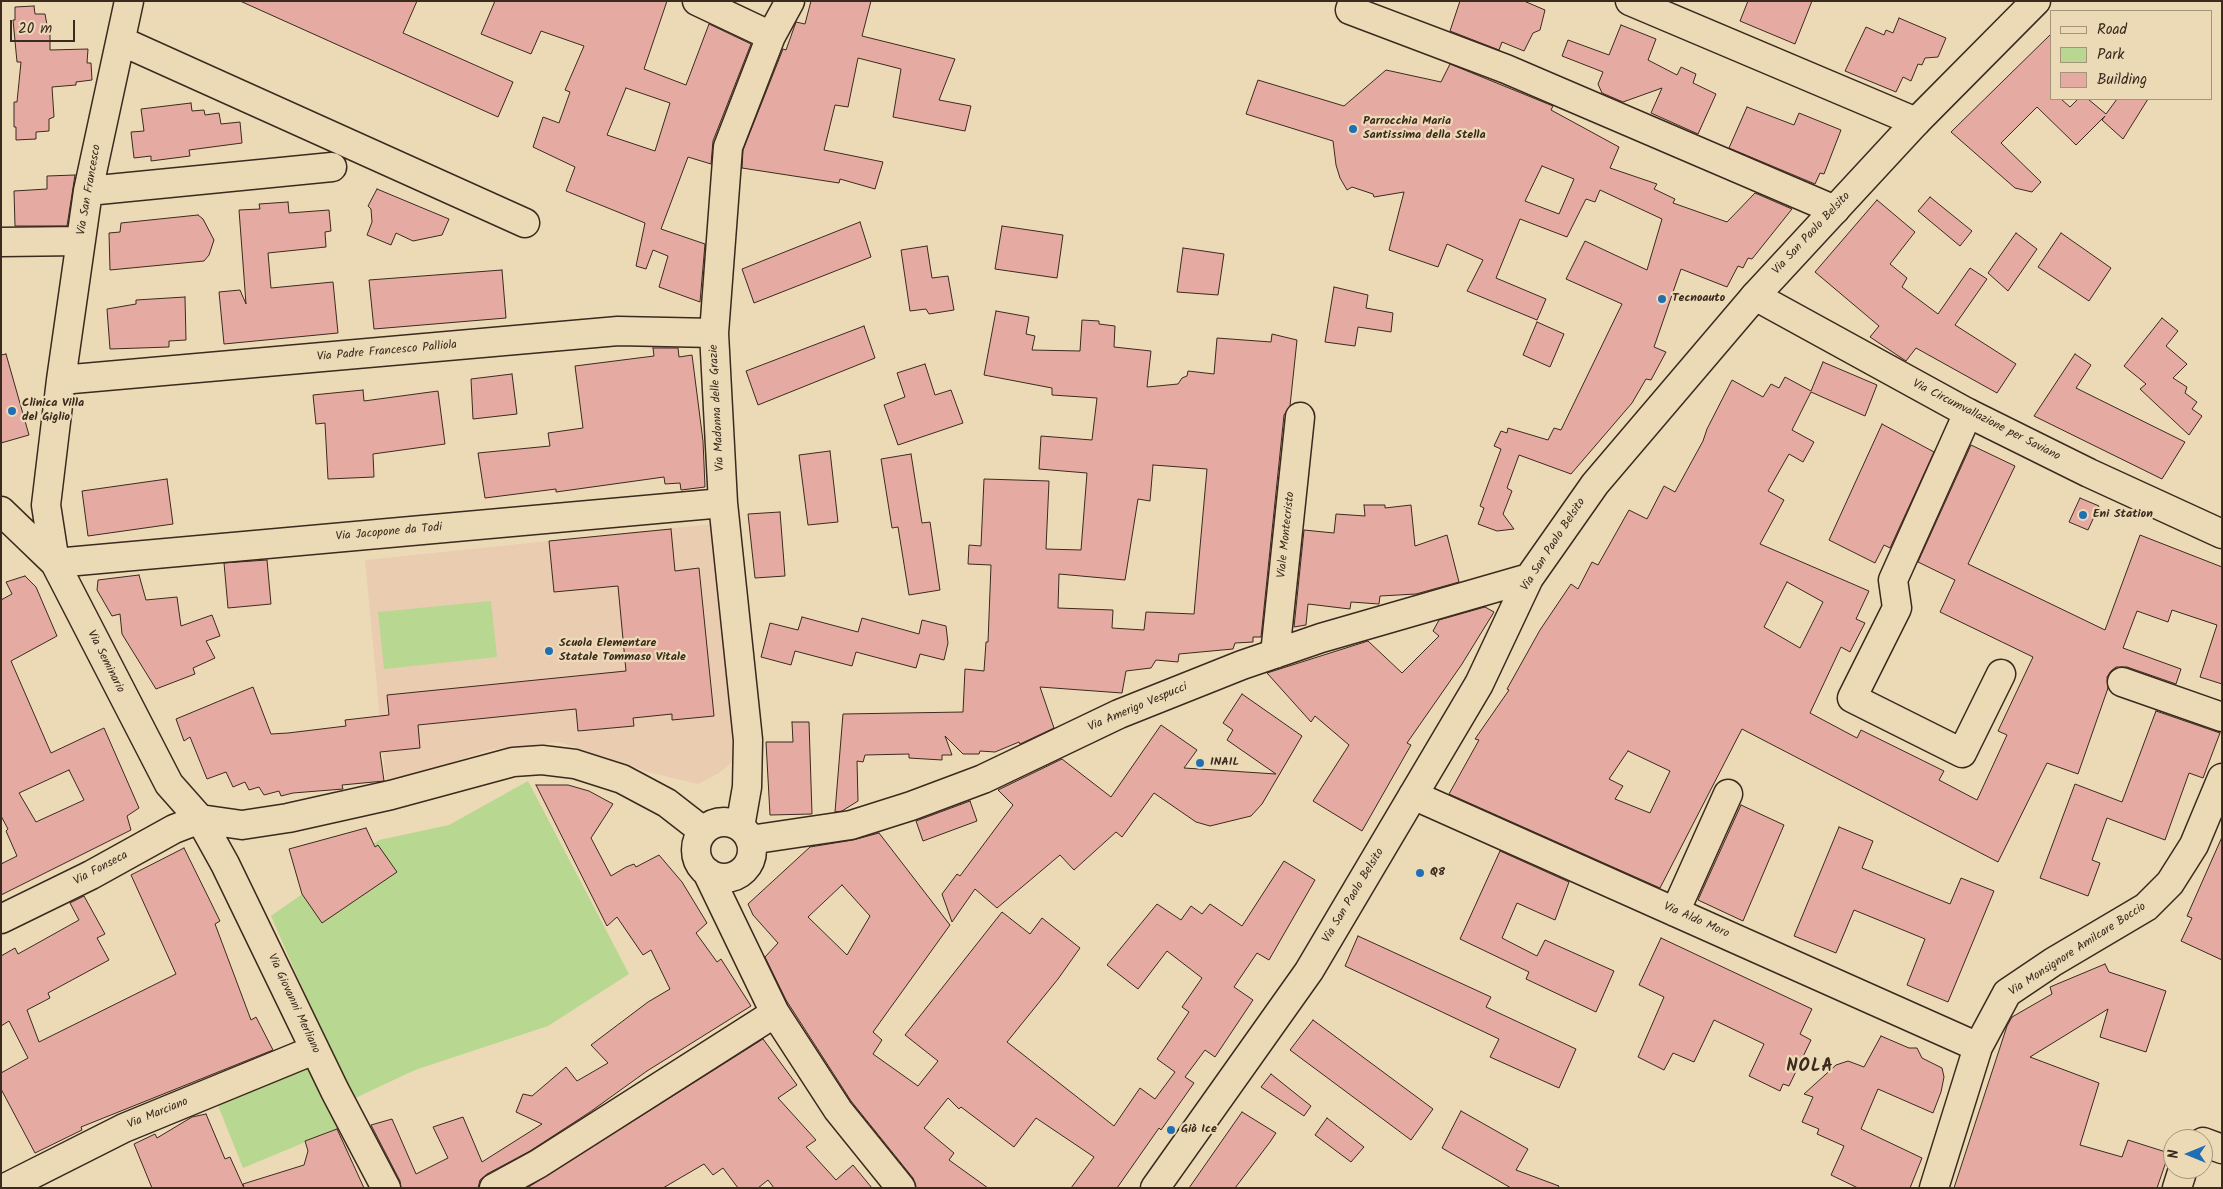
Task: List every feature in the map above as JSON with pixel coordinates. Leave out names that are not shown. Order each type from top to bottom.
[{"type":"street","name":"Via San Francesco","points":[[55,562],[46,505],[61,380],[88,191],[130,1]]},
{"type":"street","points":[[697,1],[771,36]]},
{"type":"street","name":"Via Madonna delle Grazie","points":[[745,833],[748,787],[748,740],[723,503],[714,333],[728,147],[771,36],[790,1]]},
{"type":"street","points":[[1630,1],[1916,122]]},
{"type":"street","name":"Via San Paolo Belsito","points":[[1154,1188],[1309,971],[1479,684],[1529,578],[1594,484],[1755,296],[1916,122],[2036,1]]},
{"type":"street","points":[[1351,5],[1506,69],[1835,210]]},
{"type":"street","points":[[121,41],[525,223]]},
{"type":"street","points":[[88,191],[332,167]]},
{"type":"street","points":[[1,242],[80,241]]},
{"type":"street","name":"Via Circumvallazione per Saviano","points":[[1755,296],[1968,413],[2089,473],[2222,534]]},
{"type":"street","name":"Via Padre Francesco Palliola","points":[[61,380],[618,331],[714,333]]},
{"type":"street","points":[[1968,413],[1893,580],[1897,608],[1852,698],[1962,753],[2001,674]]},
{"type":"street","name":"Viale Montecristo","points":[[1275,654],[1300,417]]},
{"type":"street","name":"Via Jacopone da Todi","points":[[55,562],[723,503]]},
{"type":"street","name":"Via Seminario","points":[[1,511],[55,562],[169,784],[200,820]]},
{"type":"street","name":"Via Amerigo Vespucci","points":[[745,833],[850,825],[911,806],[983,779],[1119,714],[1242,664],[1321,638],[1529,578]]},
{"type":"street","points":[[2122,682],[2222,717]]},
{"type":"street","points":[[200,820],[242,825],[288,818],[391,795],[513,762],[542,760],[575,764],[622,779],[667,803],[703,831]]},
{"type":"street","name":"Via Monsignore Amilcare Boccio","points":[[1934,1188],[1978,1047],[2007,993],[2053,962],[2146,907],[2170,883],[2194,845],[2222,778]]},
{"type":"street","points":[[1675,912],[1728,794]]},
{"type":"street","name":"Via Aldo Moro","points":[[1413,795],[1978,1047]]},
{"type":"street","name":"Via Fonseca","points":[[1,919],[91,875],[174,829],[200,820]]},
{"type":"street","name":"Via Giovanni Merliano","points":[[200,820],[225,864],[314,1050],[386,1188]]},
{"type":"street","points":[[707,872],[724,878],[741,872],[751,858],[745,833],[726,822],[718,822],[703,831],[698,838],[696,855],[699,863],[707,872],[775,1013],[838,1110],[900,1188]]},
{"type":"street","points":[[494,1188],[538,1164],[775,1013]]},
{"type":"street","name":"Via Marciano","points":[[5,1188],[124,1128],[314,1050]]},
{"type":"shaded area","name":"Scuola Elementare Statale Tommaso Vitale","points":[[712,524],[734,761],[719,773],[698,784],[648,772],[559,742],[489,750],[386,784],[365,560]]},
{"type":"green space","points":[[491,601],[497,657],[384,669],[378,612]]},
{"type":"green space","points":[[528,781],[629,974],[548,1026],[415,1070],[351,1100],[271,916],[379,840],[449,825]]},
{"type":"green space","points":[[296,1064],[316,1068],[339,1128],[243,1168],[215,1098]]},
{"type":"building","points":[[240,1],[417,1],[403,33],[513,82],[498,117]]},
{"type":"building","points":[[495,1],[667,1],[644,69],[686,85],[709,24],[751,44],[713,141],[711,164],[688,157],[661,229],[705,244],[700,302],[659,287],[668,256],[653,250],[646,269],[636,266],[645,223],[566,191],[575,167],[533,147],[543,117],[559,123],[570,92],[565,90],[584,46],[541,31],[531,54],[481,34]],"holes":[[[626,88],[670,103],[655,151],[607,135]]]},
{"type":"building","points":[[811,1],[871,1],[862,36],[955,59],[939,100],[971,106],[965,131],[893,117],[901,69],[858,58],[848,107],[835,105],[824,150],[883,162],[875,189],[840,179],[839,183],[742,168],[743,150],[783,49],[786,50],[796,22],[805,24]]},
{"type":"building","points":[[1460,1],[1524,1],[1545,10],[1540,30],[1533,33],[1524,51],[1502,42],[1499,50],[1450,31]]},
{"type":"building","points":[[1748,1],[1812,1],[1795,44],[1740,21]]},
{"type":"building","points":[[34,6],[35,14],[45,14],[47,25],[50,25],[50,50],[88,49],[87,63],[91,63],[92,80],[76,82],[76,85],[52,87],[54,117],[49,119],[49,131],[36,132],[36,139],[16,140],[14,102],[17,102],[21,62],[17,62],[13,20],[15,20],[15,7]]},
{"type":"building","points":[[1899,18],[1946,38],[1938,57],[1925,58],[1922,65],[1918,64],[1911,81],[1903,77],[1896,92],[1845,71],[1866,27],[1884,35],[1886,30],[1893,33]]},
{"type":"building","points":[[1621,25],[1656,39],[1648,60],[1677,75],[1681,67],[1696,74],[1693,83],[1716,94],[1698,134],[1651,113],[1662,88],[1623,102],[1602,93],[1598,84],[1603,72],[1562,56],[1568,40],[1609,55]]},
{"type":"building","points":[[2050,35],[2050,100],[2062,100],[2070,107],[2077,100],[2089,100],[2106,114],[2116,100],[2147,100],[2123,139],[2102,120],[2105,116],[2076,145],[2037,107],[2001,143],[2041,182],[2032,192],[2015,188],[1951,132]]},
{"type":"building","points":[[1450,64],[1553,106],[1551,110],[1619,147],[1610,168],[1657,184],[1654,189],[1675,199],[1673,203],[1727,222],[1755,193],[1792,209],[1752,259],[1748,258],[1743,268],[1738,266],[1727,287],[1681,269],[1654,347],[1666,352],[1651,380],[1646,379],[1632,403],[1571,474],[1519,455],[1507,488],[1512,491],[1503,514],[1514,529],[1497,531],[1478,524],[1484,508],[1480,506],[1501,449],[1494,446],[1501,431],[1507,433],[1508,428],[1548,440],[1554,428],[1561,430],[1622,304],[1566,279],[1585,241],[1647,270],[1662,219],[1600,190],[1595,202],[1586,199],[1567,237],[1520,219],[1496,278],[1546,299],[1537,320],[1467,291],[1483,260],[1447,244],[1438,267],[1389,250],[1404,192],[1374,197],[1373,194],[1352,187],[1347,190],[1340,178],[1336,165],[1333,141],[1246,114],[1258,80],[1344,106],[1386,70],[1441,82]],"holes":[[[1542,166],[1574,179],[1559,214],[1525,201]]]},
{"type":"building","points":[[191,103],[192,111],[204,110],[205,115],[219,113],[221,124],[240,122],[242,143],[189,150],[190,156],[151,161],[151,156],[134,158],[131,132],[144,131],[141,109]]},
{"type":"building","points":[[1747,107],[1794,125],[1799,113],[1841,130],[1824,174],[1820,173],[1815,184],[1729,148]]},
{"type":"building","points":[[75,175],[67,226],[15,226],[14,191],[47,189],[47,176]]},
{"type":"building","points":[[377,189],[449,219],[442,235],[413,241],[396,233],[391,245],[367,235],[372,222],[371,209],[368,206]]},
{"type":"building","points":[[1930,197],[1972,231],[1960,246],[1918,211]]},
{"type":"building","points":[[1877,200],[1915,232],[1890,264],[1907,278],[1902,287],[1938,314],[1970,268],[1987,279],[1955,325],[2016,364],[1997,393],[1916,348],[1906,361],[1870,337],[1879,326],[1815,272]]},
{"type":"building","points":[[288,202],[289,213],[329,210],[331,231],[325,232],[326,247],[268,253],[271,288],[333,282],[338,333],[224,344],[219,292],[240,290],[246,304],[239,210],[260,209],[259,204]]},
{"type":"building","points":[[198,215],[203,219],[214,240],[209,255],[204,261],[110,270],[109,233],[120,232],[121,223]]},
{"type":"building","points":[[860,222],[871,257],[754,303],[742,269]]},
{"type":"building","points":[[1002,226],[1063,235],[1057,278],[995,269]]},
{"type":"building","points":[[2016,233],[2037,249],[2008,291],[1988,273]]},
{"type":"building","points":[[2061,233],[2111,268],[2089,301],[2038,267]]},
{"type":"building","points":[[927,246],[932,278],[948,276],[954,310],[929,314],[926,309],[910,311],[901,250]]},
{"type":"building","points":[[1183,248],[1224,254],[1218,295],[1177,292]]},
{"type":"building","points":[[502,270],[506,318],[374,329],[369,280]]},
{"type":"building","points":[[1334,287],[1368,295],[1366,308],[1393,313],[1391,332],[1358,327],[1355,346],[1325,342]]},
{"type":"building","points":[[185,297],[186,340],[169,341],[169,347],[110,349],[107,309],[136,304],[136,300]]},
{"type":"building","points":[[996,311],[1029,317],[1026,334],[1035,336],[1032,350],[1080,351],[1082,320],[1099,321],[1099,324],[1115,326],[1114,347],[1151,351],[1147,387],[1178,384],[1182,378],[1187,376],[1188,371],[1214,374],[1217,338],[1271,342],[1272,334],[1297,340],[1290,406],[1284,415],[1261,637],[1253,637],[1253,642],[1235,643],[1233,649],[1179,654],[1178,662],[1156,660],[1151,668],[1126,671],[1122,693],[1040,687],[1054,728],[1020,744],[1019,742],[995,752],[980,751],[979,754],[963,754],[945,736],[952,755],[942,755],[942,760],[909,758],[909,754],[865,755],[863,762],[857,761],[858,801],[842,811],[835,812],[843,714],[963,712],[965,669],[984,671],[986,642],[988,642],[991,565],[968,564],[969,545],[981,546],[984,479],[1049,481],[1046,549],[1081,550],[1087,473],[1039,469],[1041,436],[1092,440],[1097,398],[1052,395],[1052,388],[984,375]],"holes":[[[1153,465],[1207,469],[1194,614],[1146,612],[1144,630],[1112,628],[1113,610],[1058,608],[1059,574],[1125,580],[1138,499],[1150,501]]]},
{"type":"building","points":[[2162,318],[2178,331],[2166,346],[2187,364],[2173,378],[2187,387],[2185,393],[2197,402],[2192,409],[2202,416],[2189,435],[2140,389],[2146,384],[2124,366]]},
{"type":"building","points":[[1537,322],[1564,334],[1550,367],[1523,355]]},
{"type":"building","points":[[864,326],[875,358],[758,405],[746,371]]},
{"type":"building","points":[[653,348],[678,348],[679,357],[692,355],[703,441],[705,487],[681,490],[680,483],[665,484],[664,477],[556,492],[556,489],[485,498],[478,453],[550,446],[548,433],[583,428],[575,366],[654,356]]},
{"type":"building","name":"Clinica Villa del Giglio","points":[[6,354],[29,435],[1,443],[1,355]]},
{"type":"building","points":[[2075,354],[2091,365],[2076,388],[2185,442],[2162,479],[2034,416]]},
{"type":"building","points":[[1823,362],[1877,385],[1865,416],[1811,392],[1792,430],[1814,442],[1803,462],[1789,454],[1768,491],[1784,500],[1760,544],[1869,591],[1856,619],[1865,623],[1850,652],[1841,647],[1810,713],[1857,738],[1861,730],[1944,771],[1939,780],[1977,800],[2007,735],[1998,731],[2033,657],[1940,612],[1955,580],[1918,562],[1971,445],[2015,466],[1968,564],[2105,630],[2140,535],[2222,567],[2222,684],[2200,677],[2217,625],[2172,610],[2168,622],[2137,611],[2123,648],[2181,669],[2176,684],[2127,667],[2116,667],[2111,671],[2107,677],[2108,688],[2078,774],[2047,763],[1998,862],[1742,729],[1660,888],[1449,794],[1479,740],[1475,739],[1509,690],[1507,689],[1540,630],[1571,584],[1578,589],[1592,562],[1598,565],[1629,510],[1647,519],[1664,486],[1675,492],[1703,441],[1707,429],[1732,380],[1763,397],[1771,384],[1779,388],[1785,377],[1811,391]],"holes":[[[1787,582],[1823,602],[1800,648],[1764,627]],[[1628,751],[1670,771],[1650,813],[1615,799],[1623,786],[1609,779]]]},
{"type":"building","points":[[925,364],[935,395],[951,390],[963,423],[898,445],[884,405],[905,397],[897,373]]},
{"type":"building","points":[[512,374],[517,414],[473,419],[471,379]]},
{"type":"building","points":[[363,390],[364,401],[438,391],[445,444],[373,454],[374,477],[328,479],[325,423],[316,424],[313,395]]},
{"type":"building","points":[[1882,424],[1934,452],[1890,548],[1884,545],[1875,563],[1829,540]]},
{"type":"building","points":[[830,451],[838,522],[808,525],[799,455]]},
{"type":"building","points":[[911,454],[922,523],[930,522],[940,590],[909,595],[898,527],[892,528],[881,459]]},
{"type":"building","points":[[167,479],[173,524],[88,536],[82,491]]},
{"type":"building","points":[[2080,498],[2099,506],[2088,530],[2069,522]]},
{"type":"building","points":[[1364,505],[1385,505],[1385,508],[1411,505],[1415,546],[1447,535],[1459,582],[1416,594],[1380,596],[1379,604],[1351,602],[1350,609],[1308,604],[1306,625],[1294,627],[1304,530],[1334,533],[1336,514],[1365,516]]},
{"type":"building","points":[[780,512],[785,576],[755,578],[748,514]]},
{"type":"building","points":[[671,529],[675,571],[699,568],[714,716],[672,720],[672,714],[633,718],[634,726],[578,731],[576,709],[418,725],[420,748],[380,752],[384,781],[342,785],[343,789],[293,793],[281,796],[279,791],[264,795],[259,787],[249,790],[245,782],[233,787],[226,772],[207,779],[190,737],[184,741],[176,719],[253,687],[271,734],[346,726],[345,720],[389,715],[387,695],[626,671],[618,586],[554,592],[549,541]]},
{"type":"building","points":[[267,560],[271,604],[228,608],[224,563]]},
{"type":"building","points":[[139,575],[146,600],[177,597],[181,626],[212,615],[220,636],[206,641],[215,658],[193,668],[195,674],[156,689],[122,634],[120,614],[112,616],[97,590],[98,580]]},
{"type":"building","points":[[25,576],[36,587],[57,636],[11,661],[51,753],[104,728],[139,808],[127,816],[131,830],[1,895],[1,864],[17,856],[6,831],[8,829],[1,816],[1,600],[12,594],[6,582]],"holes":[[[69,770],[84,800],[36,822],[19,793]]]},
{"type":"building","points":[[1485,607],[1494,612],[1462,664],[1407,743],[1411,745],[1362,831],[1313,801],[1349,745],[1315,716],[1311,722],[1267,673],[1368,641],[1402,673],[1439,636],[1433,631],[1439,620]]},
{"type":"building","points":[[802,617],[858,632],[862,618],[919,634],[922,620],[946,626],[948,643],[944,660],[920,654],[916,668],[856,652],[852,666],[795,651],[791,665],[761,657],[770,623],[798,630]]},
{"type":"building","points":[[1242,694],[1302,736],[1262,804],[1251,816],[1210,826],[1196,822],[1154,793],[1122,837],[1116,832],[1074,870],[1060,855],[997,908],[975,889],[952,922],[942,894],[957,874],[960,876],[1013,805],[998,790],[1062,759],[1111,797],[1161,725],[1197,750],[1184,768],[1276,774],[1227,740],[1233,730],[1223,723]]},
{"type":"building","points":[[2156,711],[2220,733],[2203,778],[2189,773],[2165,840],[2107,818],[2092,860],[2100,863],[2088,896],[2040,878],[2075,784],[2122,802]]},
{"type":"building","points":[[792,722],[809,722],[812,814],[770,815],[766,742],[793,742]]},
{"type":"building","points":[[536,785],[568,785],[589,791],[613,804],[591,838],[611,876],[626,867],[634,864],[636,867],[659,855],[682,882],[707,923],[696,933],[717,962],[721,959],[751,1006],[647,1071],[590,1112],[530,1151],[487,1174],[480,1180],[478,1188],[401,1188],[400,1181],[371,1125],[392,1119],[416,1174],[448,1158],[433,1127],[463,1117],[482,1162],[542,1124],[516,1112],[523,1094],[532,1096],[566,1067],[577,1081],[608,1063],[591,1045],[648,1002],[670,989],[651,950],[643,955],[617,917],[607,926]]},
{"type":"building","points":[[970,801],[977,821],[923,841],[916,821]]},
{"type":"building","points":[[1741,805],[1784,825],[1743,921],[1698,900]]},
{"type":"building","points":[[1839,827],[1873,841],[1862,868],[1950,904],[1961,878],[1994,891],[1948,1002],[1907,985],[1925,939],[1854,910],[1836,953],[1794,936]]},
{"type":"building","points":[[366,828],[375,847],[378,845],[397,872],[322,923],[302,894],[289,849]]},
{"type":"building","points":[[879,833],[950,925],[873,1032],[882,1040],[873,1054],[918,1086],[938,1061],[905,1035],[1002,912],[1030,934],[1042,918],[1080,948],[1058,979],[1007,1042],[1114,1126],[1140,1088],[1155,1099],[1175,1072],[1157,1059],[1189,1012],[1182,1007],[1202,978],[1167,951],[1138,989],[1107,965],[1157,904],[1181,920],[1191,906],[1202,914],[1210,904],[1242,926],[1284,861],[1315,880],[1269,960],[1257,953],[1234,987],[1253,1000],[1215,1057],[1205,1050],[1185,1077],[1194,1083],[1161,1130],[1159,1128],[1117,1188],[1071,1188],[1094,1157],[1036,1118],[1014,1147],[961,1107],[959,1109],[948,1098],[924,1128],[954,1153],[949,1160],[988,1188],[916,1188],[913,1178],[851,1101],[786,1000],[765,957],[778,943],[753,915],[748,904],[810,847],[853,840]],"holes":[[[842,885],[870,916],[847,955],[808,917]]]},
{"type":"building","points":[[2222,837],[2222,960],[2181,941],[2192,918],[2187,916]]},
{"type":"building","points":[[184,848],[220,921],[215,924],[251,1020],[256,1017],[273,1050],[81,1127],[82,1130],[35,1153],[1,1089],[1,1073],[28,1058],[9,1021],[1,1026],[1,956],[15,948],[18,954],[79,920],[70,903],[84,896],[105,934],[97,938],[109,960],[48,993],[50,998],[27,1010],[39,1042],[176,974],[131,875]]},
{"type":"building","points":[[1500,851],[1569,882],[1555,920],[1517,903],[1502,938],[1537,956],[1545,940],[1614,971],[1596,1012],[1526,979],[1529,972],[1460,939]]},
{"type":"building","points":[[1358,936],[1491,997],[1486,1007],[1576,1049],[1559,1088],[1490,1057],[1499,1039],[1345,966]]},
{"type":"building","points":[[1661,938],[1812,1009],[1800,1034],[1811,1040],[1789,1086],[1783,1084],[1780,1091],[1749,1076],[1764,1044],[1714,1020],[1694,1062],[1673,1053],[1664,1070],[1638,1057],[1664,997],[1639,985]]},
{"type":"building","points":[[2105,964],[2109,972],[2166,991],[2146,1052],[2100,1037],[2108,1009],[2030,1057],[2099,1083],[2080,1145],[2122,1157],[2128,1140],[2163,1151],[2163,1170],[2157,1188],[1954,1188],[2007,1026],[2012,1017],[2052,994],[2050,987]]},
{"type":"building","points":[[1313,1020],[1433,1109],[1411,1140],[1290,1050]]},
{"type":"building","points":[[1881,1036],[1909,1048],[1917,1048],[1922,1058],[1942,1068],[1944,1077],[1941,1092],[1933,1113],[1878,1089],[1861,1129],[1922,1158],[1910,1188],[1858,1188],[1831,1175],[1844,1146],[1817,1134],[1819,1129],[1802,1122],[1813,1097],[1804,1094],[1836,1065],[1848,1061],[1864,1067]]},
{"type":"building","points":[[763,1039],[797,1085],[778,1098],[816,1140],[806,1147],[836,1180],[853,1165],[872,1188],[774,1188],[768,1180],[758,1188],[738,1188],[723,1168],[713,1175],[704,1164],[663,1188],[527,1188]]},
{"type":"building","points":[[1271,1074],[1311,1106],[1304,1116],[1261,1087]]},
{"type":"building","points":[[1461,1111],[1528,1149],[1516,1170],[1559,1186],[1558,1188],[1511,1188],[1442,1148]]},
{"type":"building","points":[[1242,1112],[1276,1133],[1270,1142],[1235,1188],[1189,1188]]},
{"type":"building","points":[[206,1114],[225,1159],[230,1157],[244,1188],[152,1188],[134,1144],[155,1134],[157,1138],[192,1117]]},
{"type":"building","points":[[1327,1118],[1364,1147],[1351,1162],[1315,1135]]},
{"type":"building","points":[[337,1129],[364,1188],[244,1188],[243,1184],[304,1165],[308,1151],[305,1141]]},
{"type":"place","name":"Parrocchia Maria Santissima della Stella","points":[[1353,129]]},
{"type":"place","name":"Tecnoauto","points":[[1662,299]]},
{"type":"place","name":"Clinica Villa del Giglio","points":[[12,411]]},
{"type":"place","name":"Eni Station","points":[[2083,515]]},
{"type":"place","name":"Scuola Elementare Statale Tommaso Vitale","points":[[549,651]]},
{"type":"place","name":"INAIL","points":[[1200,763]]},
{"type":"place","name":"Q8","points":[[1420,873]]},
{"type":"place","name":"Giò Ice","points":[[1171,1130]]},
{"type":"district","name":"NOLA","points":[[1810,1068]]}]
